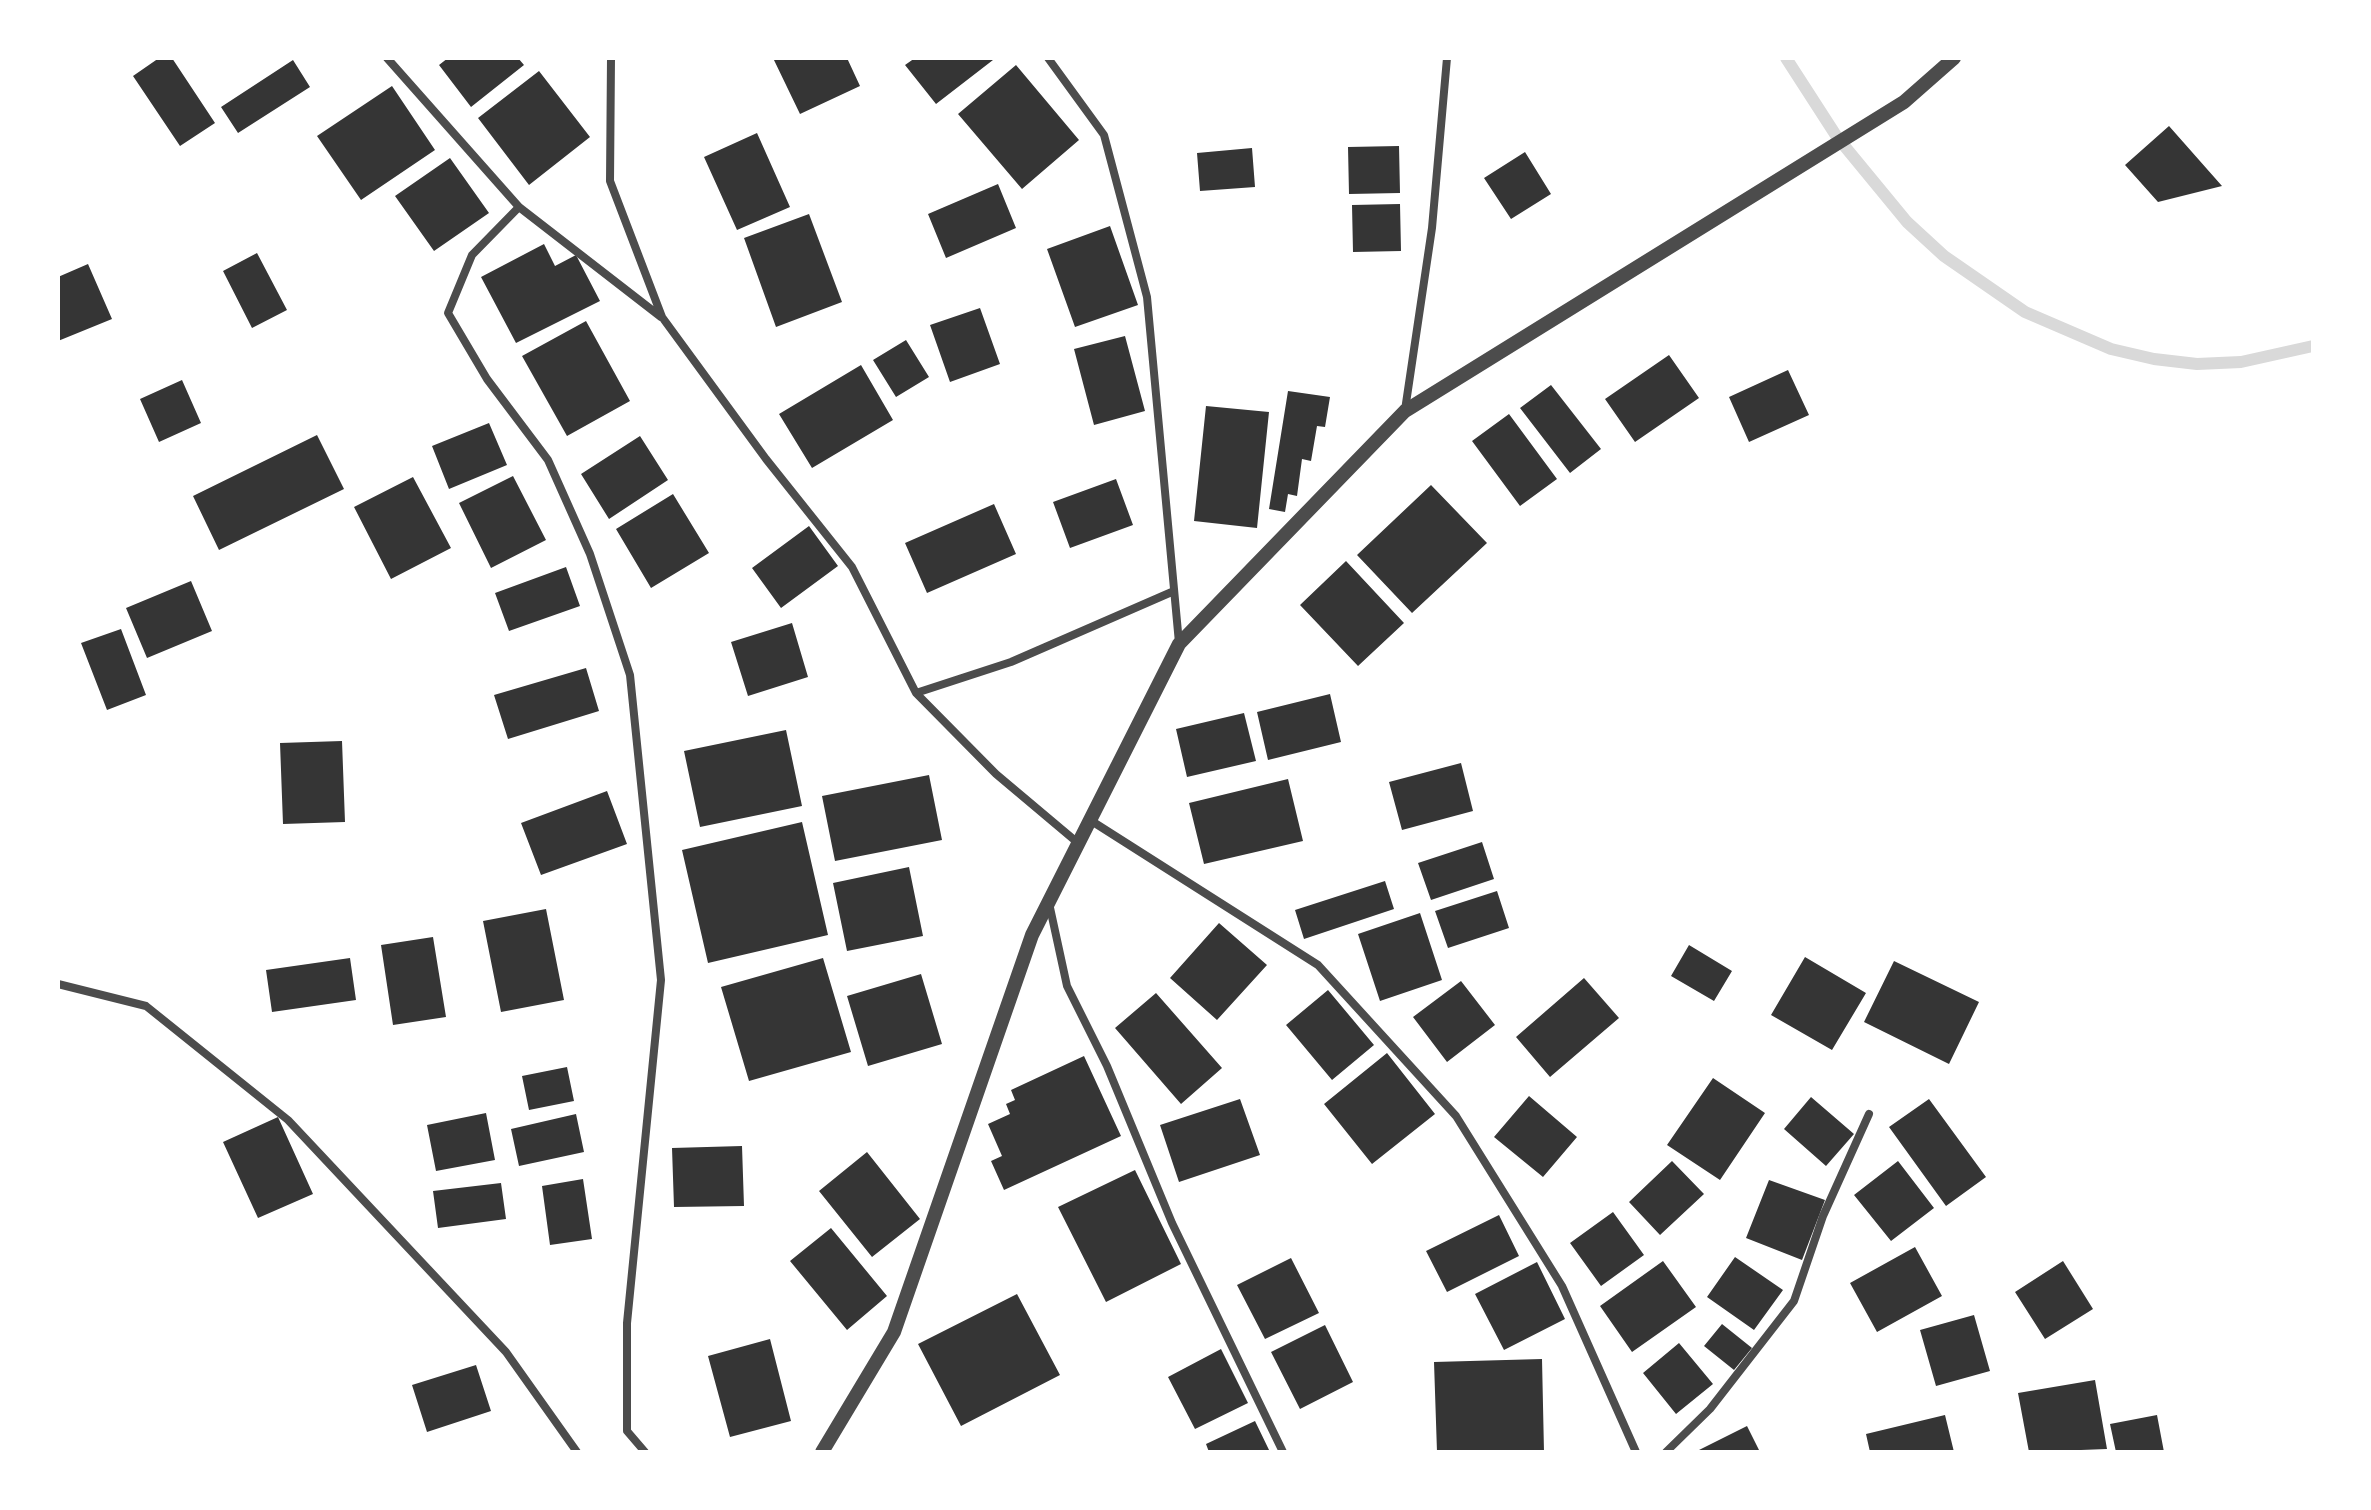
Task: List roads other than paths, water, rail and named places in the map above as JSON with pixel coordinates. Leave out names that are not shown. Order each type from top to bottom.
[{"type":"street","points":[[387,58],[519,207],[662,317]]},
{"type":"street","points":[[611,58],[610,181],[662,317],[766,459],[852,567],[916,693],[996,774],[1078,843]]},
{"type":"street","points":[[1048,58],[1104,135],[1147,297],[1179,644]]},
{"type":"street","points":[[1405,411],[1432,228],[1447,58]]},
{"type":"street","points":[[822,1452],[894,1332],[1032,935],[1179,644],[1405,411],[1904,102],[1954,58]]},
{"type":"street","points":[[519,207],[472,255],[448,313],[487,379],[548,460],[590,554],[630,675],[661,980],[627,1323],[627,1431],[645,1452]]},
{"type":"street","points":[[916,693],[1011,662],[1174,591]]},
{"type":"street","points":[[1090,820],[1318,965],[1456,1116],[1562,1286],[1636,1452]]},
{"type":"street","points":[[1048,902],[1067,986],[1107,1066],[1172,1223],[1283,1452]]},
{"type":"street","points":[[58,984],[146,1006],[288,1120],[506,1352],[577,1452]]},
{"type":"street","points":[[1666,1452],[1710,1409],[1794,1301],[1823,1216],[1869,1114]]},
{"type":"waterway","points":[[1786,58],[1837,137],[1907,222],[1944,256],[2025,312],[2111,349],[2154,359],[2197,364],[2241,362],[2313,346]]}]
